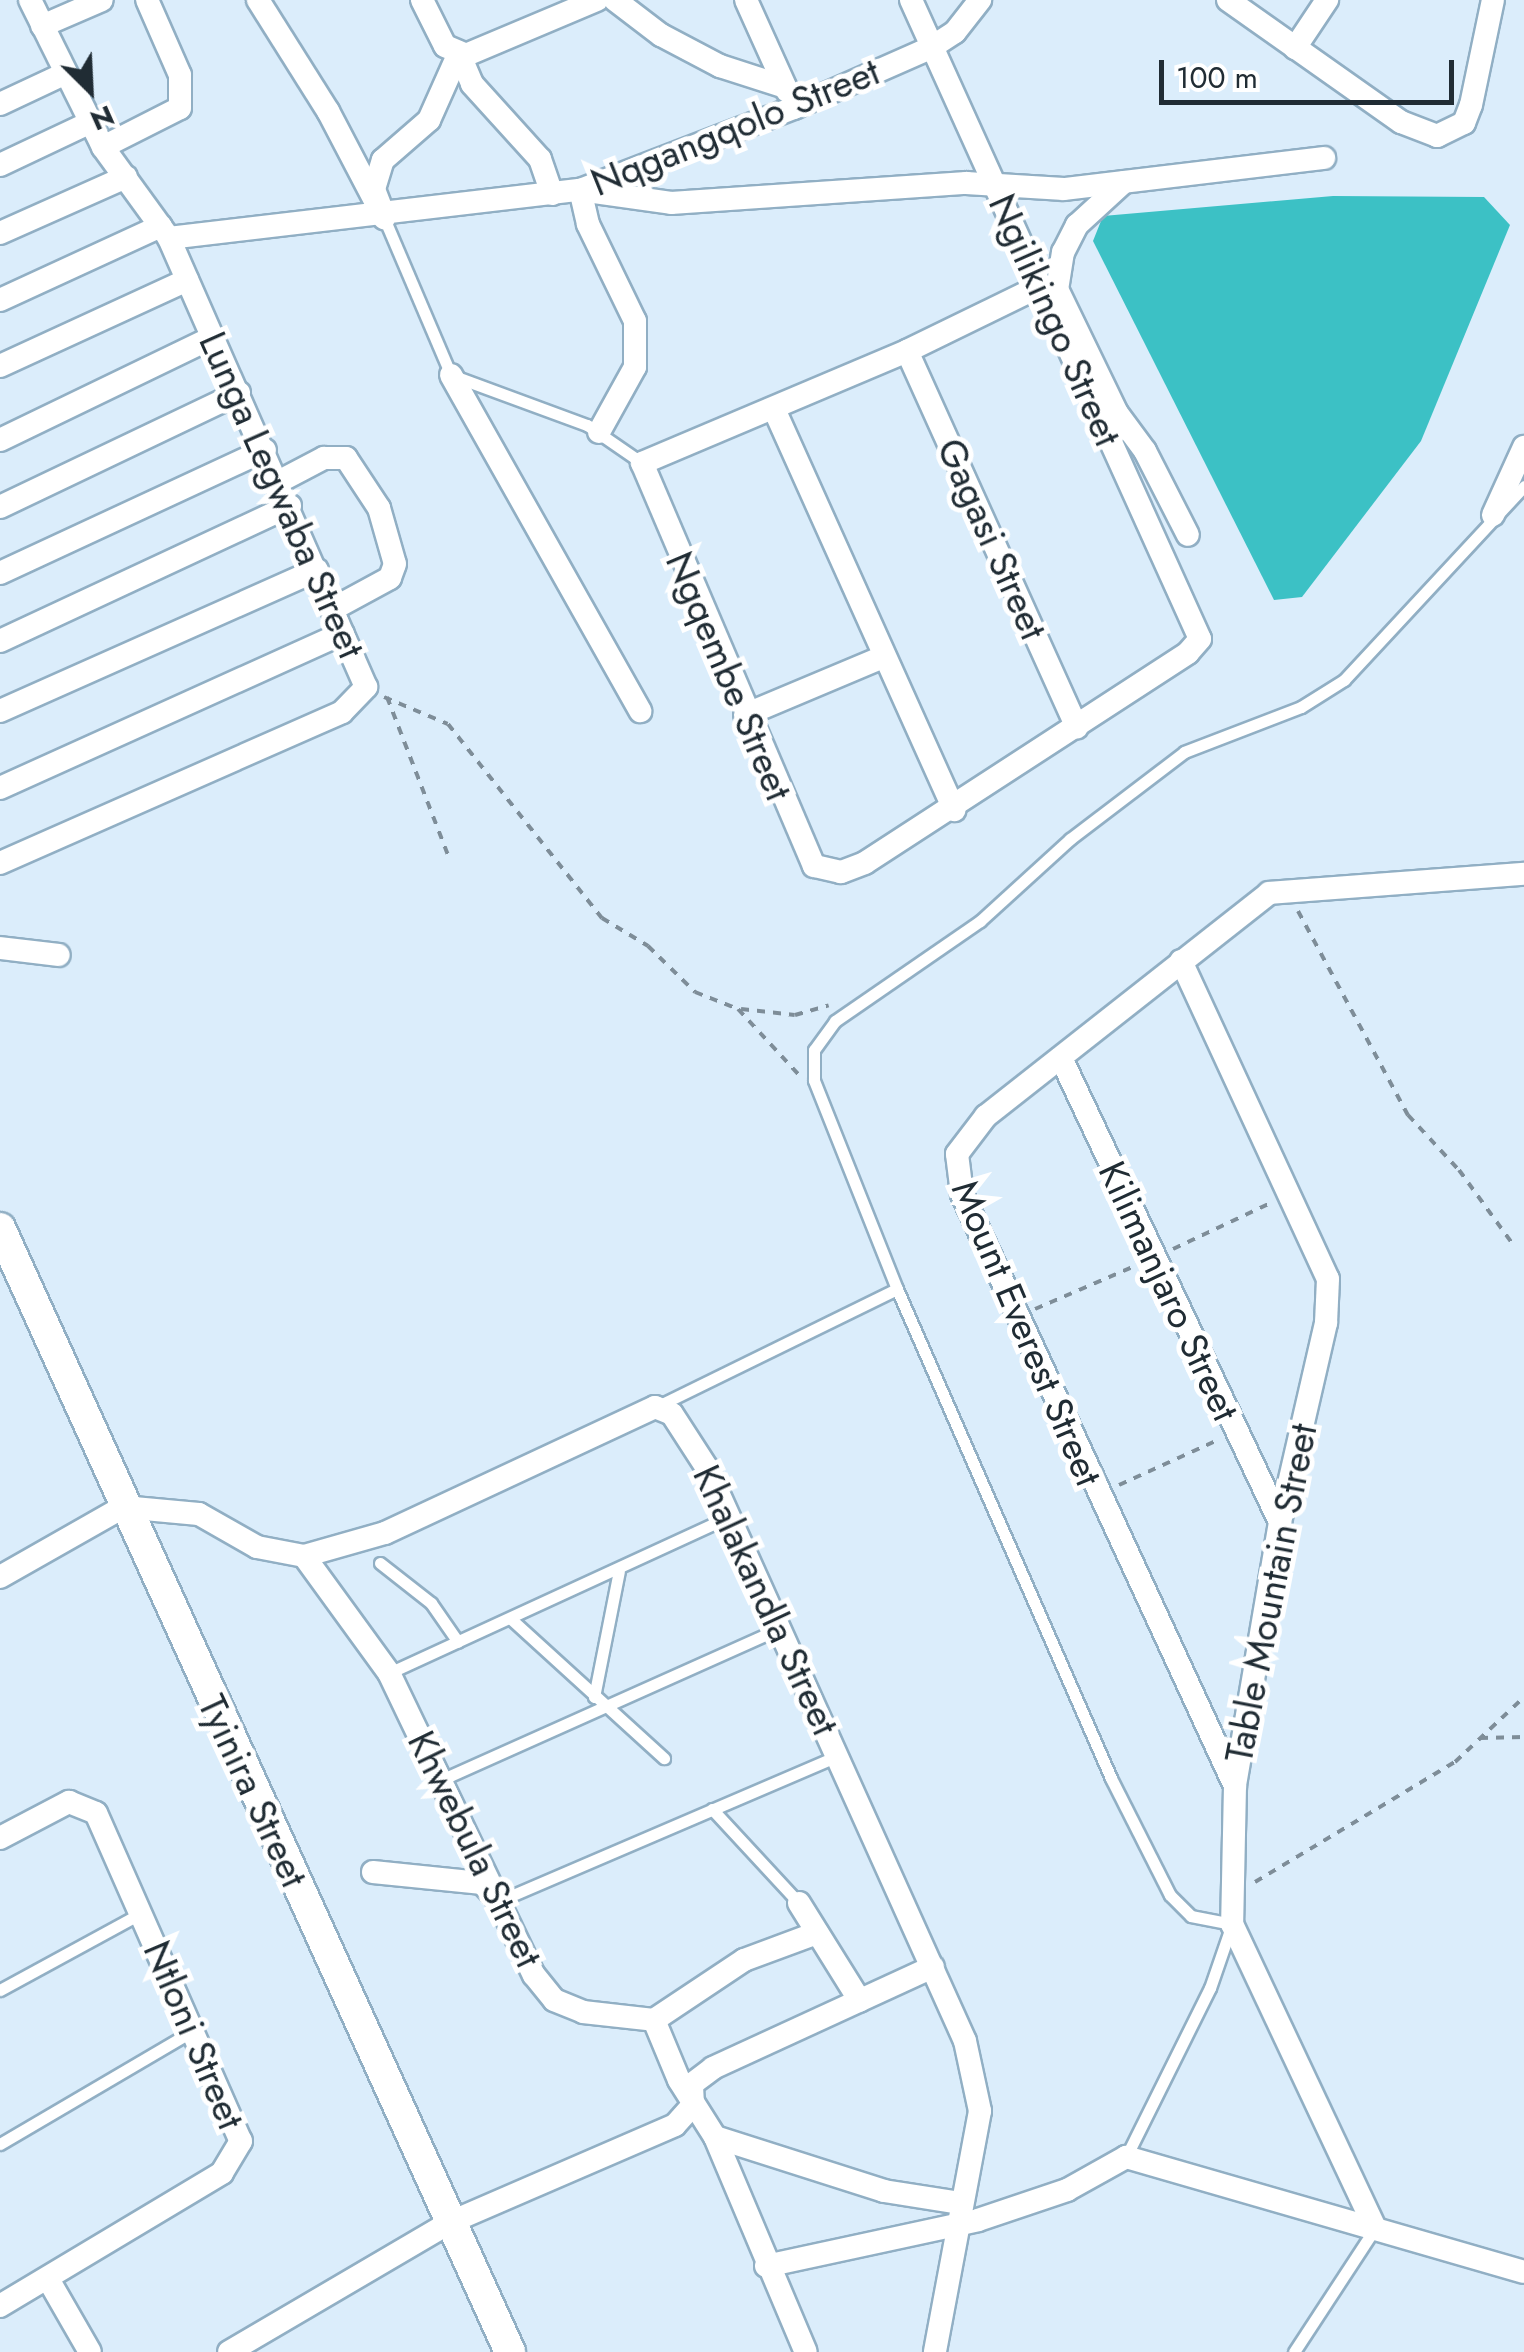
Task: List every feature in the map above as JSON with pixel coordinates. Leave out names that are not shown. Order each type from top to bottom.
[{"type":"street","name":"Lunga Legwaba Street","points":[[0,863],[350,703],[366,687],[280,481],[165,232],[103,148],[62,75],[30,0]]},
{"type":"street","points":[[42,26],[102,0]]},
{"type":"street","points":[[103,148],[180,108],[180,75],[147,0]]},
{"type":"street","points":[[258,0],[328,110],[384,218]]},
{"type":"street","points":[[422,0],[446,46],[459,54],[472,84],[540,159],[552,194]]},
{"type":"street","points":[[615,0],[661,35],[790,98]]},
{"type":"street","points":[[746,0],[790,98]]},
{"type":"street","name":"Ngilikingo Street","points":[[911,0],[1200,639]]},
{"type":"street","name":"Nqgangqolo Street","points":[[0,300],[165,232],[384,218],[580,190],[790,98],[932,47],[955,32],[980,0]]},
{"type":"street","points":[[1228,0],[1422,134],[1451,133],[1472,106],[1491,1]]},
{"type":"street","points":[[1295,48],[1327,0]]},
{"type":"street","points":[[459,54],[483,52],[590,1]]},
{"type":"street","points":[[384,218],[374,189],[383,160],[429,120],[459,54]]},
{"type":"street","points":[[0,104],[62,75]]},
{"type":"street","points":[[0,165],[89,123]]},
{"type":"street","points":[[598,432],[635,366],[636,321],[588,224],[580,190],[671,202],[993,182],[1064,188],[1324,158]]},
{"type":"street","points":[[0,233],[126,177]]},
{"type":"street","points":[[1124,182],[1077,224],[1063,252],[1056,289],[1117,413],[1145,451],[1188,536]]},
{"type":"street","points":[[0,366],[187,280]]},
{"type":"street","points":[[642,463],[907,352],[1040,286]]},
{"type":"street","points":[[0,440],[213,337]]},
{"type":"street","name":"Gagasi Street","points":[[907,352],[1077,727]]},
{"type":"street","points":[[451,375],[640,711]]},
{"type":"street","points":[[0,506],[239,393]]},
{"type":"street","points":[[774,409],[954,810]]},
{"type":"street","points":[[1493,515],[1524,447]]},
{"type":"street","points":[[0,573],[266,450]]},
{"type":"street","points":[[280,481],[324,458],[346,458],[378,508],[395,564],[390,578],[333,609]]},
{"type":"street","name":"Ngqembe Street","points":[[642,463],[745,714],[814,866],[855,868],[954,810],[1200,639]]},
{"type":"street","points":[[0,641],[290,506]]},
{"type":"street","points":[[0,711],[317,570]]},
{"type":"street","points":[[0,788],[343,633]]},
{"type":"street","points":[[745,714],[883,657]]},
{"type":"street","name":"Mount Everest Street","points":[[1234,1786],[1098,1496],[954,1166],[973,1129],[1240,911],[1287,890],[1524,874]]},
{"type":"street","points":[[0,948],[60,954]]},
{"type":"street","name":"Table Mountain Street","points":[[1181,961],[1328,1279],[1326,1324],[1280,1522],[1234,1786],[1232,1924],[1375,2228]]},
{"type":"street","name":"Kilimanjaro Street","points":[[1061,1058],[1233,1433],[1280,1522]]},
{"type":"street","name":"Tyinira Street","points":[[0,1228],[510,2352]]},
{"type":"street","points":[[0,1577],[124,1507],[199,1514],[257,1547],[304,1556],[384,1532],[655,1407]]},
{"type":"street","name":"Khalakandla Street","points":[[655,1407],[684,1425],[838,1756],[964,2041],[980,2111],[958,2214],[936,2352]]},
{"type":"street","name":"Khwebula Street","points":[[304,1556],[389,1672],[444,1779],[534,1975],[554,2000],[583,2012],[654,2020]]},
{"type":"street","name":"Ntloni Street","points":[[0,1838],[58,1806],[87,1804],[108,1832],[238,2127],[239,2154],[222,2173],[0,2306]]},
{"type":"street","points":[[373,1872],[482,1884],[499,1900]]},
{"type":"street","points":[[798,1904],[860,2001]]},
{"type":"street","points":[[806,2352],[766,2266],[715,2137],[693,2105],[654,2020],[744,1960],[817,1933]]},
{"type":"street","points":[[229,2352],[450,2222],[675,2126],[693,2105],[692,2084],[712,2068],[932,1967]]},
{"type":"street","points":[[715,2137],[958,2214]]},
{"type":"street","points":[[766,2266],[958,2214],[1066,2190],[1126,2157],[1524,2272]]},
{"type":"street","points":[[48,2279],[90,2352]]},
{"type":"lane","points":[[384,218],[451,375],[598,432],[642,463]]},
{"type":"lane","points":[[1126,2157],[1210,1988],[1232,1924],[1191,1916],[1152,1862],[897,1290],[814,1080],[814,1050],[835,1021],[980,921],[1070,839],[1184,752],[1301,707],[1344,680],[1493,515],[1524,486]]},
{"type":"lane","points":[[655,1407],[897,1290]]},
{"type":"lane","points":[[389,1672],[619,1571],[728,1517]]},
{"type":"lane","points":[[380,1563],[431,1602],[458,1642]]},
{"type":"lane","points":[[594,1697],[619,1571]]},
{"type":"lane","points":[[511,1619],[664,1758]]},
{"type":"lane","points":[[444,1779],[779,1629]]},
{"type":"lane","points":[[499,1900],[838,1756]]},
{"type":"lane","points":[[712,1809],[798,1904]]},
{"type":"lane","points":[[0,1990],[142,1912]]},
{"type":"lane","points":[[0,2144],[194,2030]]},
{"type":"lane","points":[[1294,2352],[1375,2228]]},
{"type":"path","points":[[350,703],[387,697],[448,724],[602,918],[648,946],[695,992],[738,1009],[794,1015],[820,1003],[852,1012]]},
{"type":"path","points":[[387,697],[449,858]]},
{"type":"path","points":[[1287,890],[1408,1115],[1460,1170],[1512,1243]]},
{"type":"path","points":[[738,1009],[800,1076],[814,1080]]},
{"type":"path","points":[[1098,1496],[1233,1433]]},
{"type":"path","points":[[1234,1894],[1404,1797],[1480,1738],[1524,1696]]},
{"type":"path","points":[[1480,1738],[1524,1737]]},
{"type":"water","points":[[1333,196],[1484,197],[1510,225],[1421,441],[1302,597],[1274,600],[1093,241],[1103,216]]}]
